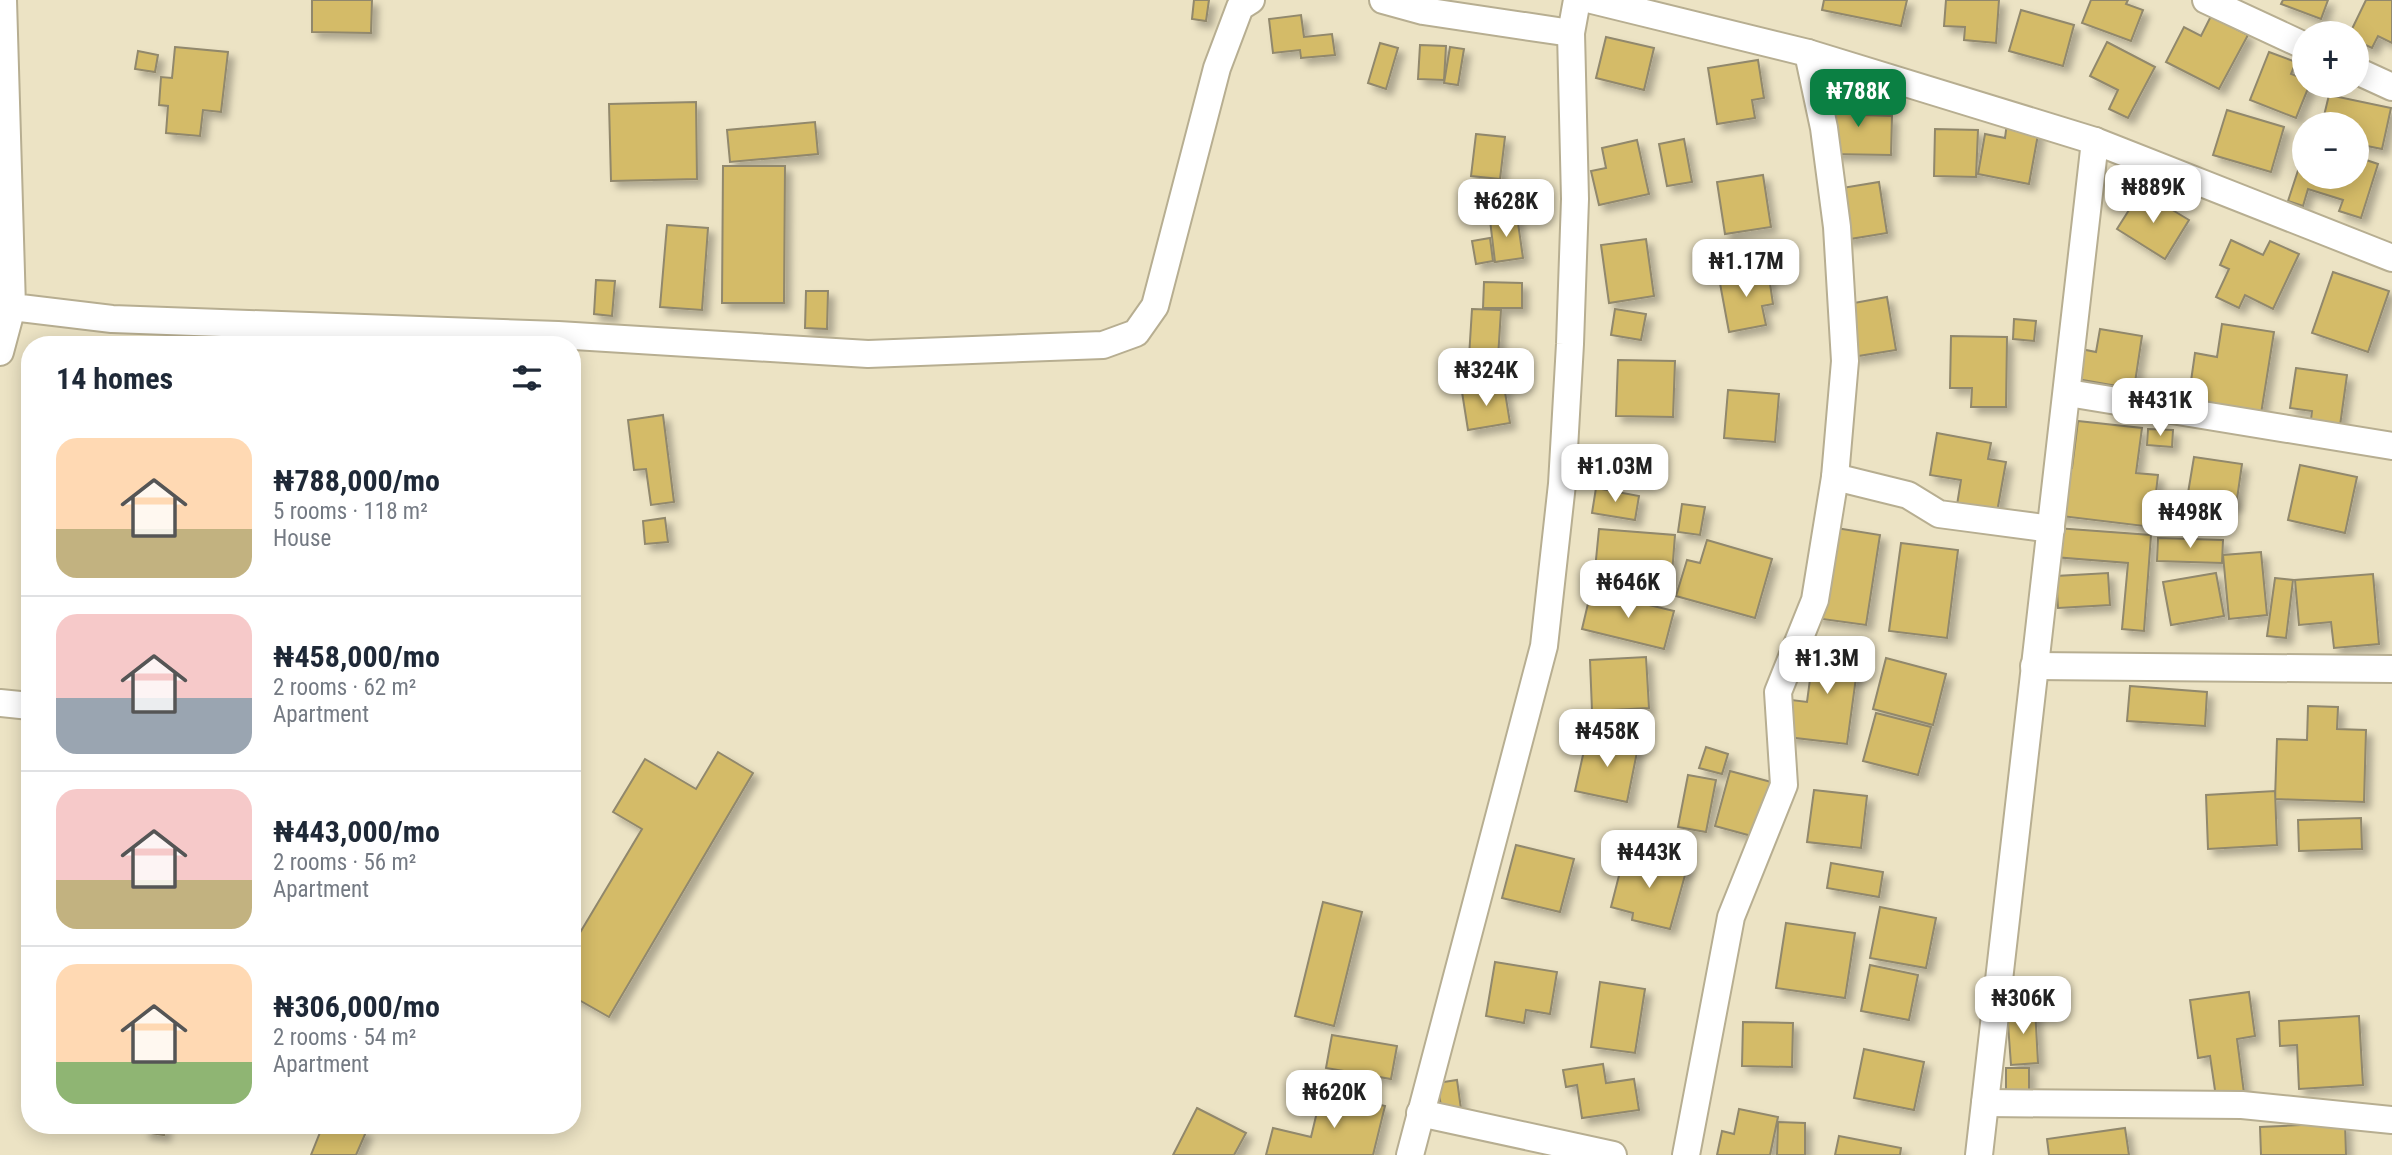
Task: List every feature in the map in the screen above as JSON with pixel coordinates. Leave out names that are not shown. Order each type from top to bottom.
[{"type":"street","points":[[0,352],[12,307],[4,0]]},
{"type":"street","points":[[581,336],[868,354],[1103,345],[1136,333],[1155,306],[1217,68],[1240,7],[1251,0]]},
{"type":"street","points":[[1383,0],[1423,11],[1572,33]]},
{"type":"street","points":[[1410,1155],[1544,646],[1562,484],[1570,344],[1575,200],[1572,33],[1577,0]]},
{"type":"street","points":[[1592,0],[1808,53],[2095,141],[2392,258]]},
{"type":"street","points":[[2206,0],[2292,40]]},
{"type":"street","points":[[1686,1155],[1731,917],[1784,785],[1778,692],[1815,600],[1835,477],[1845,361],[1837,227],[1824,128],[1808,53]]},
{"type":"street","points":[[2369,76],[2392,87]]},
{"type":"street","points":[[1979,1155],[2095,141]]},
{"type":"street","points":[[12,307],[112,319],[577,336]]},
{"type":"street","points":[[2068,393],[2392,446]]},
{"type":"street","points":[[1835,477],[1908,495],[1939,514],[2051,529]]},
{"type":"street","points":[[2034,666],[2392,669]]},
{"type":"street","points":[[0,703],[21,705]]},
{"type":"street","points":[[1985,1104],[2242,1105],[2392,1120]]},
{"type":"street","points":[[1420,1113],[1613,1155]]},
{"type":"building","points":[[312,0],[372,0],[371,33],[312,32]]},
{"type":"building","points":[[1194,0],[1209,0],[1206,21],[1192,19]]},
{"type":"building","points":[[1824,0],[1907,0],[1901,26],[1822,10]]},
{"type":"building","points":[[1946,0],[1999,0],[1996,43],[1964,40],[1965,27],[1944,26]]},
{"type":"building","points":[[2091,0],[2128,0],[2126,4],[2143,10],[2131,41],[2082,23]]},
{"type":"building","points":[[2283,0],[2328,0],[2321,19],[2281,4]]},
{"type":"building","points":[[2366,0],[2392,0],[2392,43],[2378,36],[2372,48],[2369,47],[2369,21],[2356,21]]},
{"type":"building","points":[[2021,10],[2074,25],[2063,66],[2009,51]]},
{"type":"building","points":[[1301,15],[1304,37],[1332,34],[1335,55],[1301,58],[1300,50],[1273,53],[1269,19]]},
{"type":"building","points":[[2211,16],[2248,35],[2219,89],[2166,62],[2184,27],[2201,36]]},
{"type":"building","points":[[1606,37],[1654,48],[1644,90],[1596,78]]},
{"type":"building","points":[[2107,42],[2155,67],[2128,118],[2109,109],[2118,90],[2090,76]]},
{"type":"building","points":[[1380,43],[1398,48],[1386,89],[1368,83]]},
{"type":"building","points":[[1420,45],[1446,46],[1444,80],[1418,79]]},
{"type":"building","points":[[175,47],[228,52],[221,112],[203,110],[200,136],[166,133],[168,106],[159,105],[161,77],[172,78]]},
{"type":"building","points":[[1450,47],[1464,49],[1458,85],[1444,83]]},
{"type":"building","points":[[138,51],[158,55],[155,72],[135,69]]},
{"type":"building","points":[[2269,52],[2292,61],[2292,98],[2304,98],[2298,112],[2292,112],[2292,116],[2250,100]]},
{"type":"building","points":[[1758,60],[1764,98],[1752,100],[1755,118],[1717,124],[1708,68]]},
{"type":"building","points":[[1830,98],[1864,98],[1863,115],[1892,116],[1891,155],[1829,154]]},
{"type":"building","points":[[2328,98],[2343,98],[2391,108],[2382,149],[2369,146],[2369,112],[2325,112]]},
{"type":"building","points":[[696,102],[697,179],[611,181],[609,104]]},
{"type":"building","points":[[2227,110],[2284,127],[2271,172],[2213,155]]},
{"type":"building","points":[[815,122],[818,154],[730,162],[727,130]]},
{"type":"building","points":[[2007,123],[2039,129],[2029,184],[1978,174],[1985,134],[2005,138]]},
{"type":"building","points":[[1935,129],[1978,130],[1976,177],[1934,176]]},
{"type":"building","points":[[1476,134],[1505,137],[1500,179],[1471,176]]},
{"type":"building","points":[[1684,139],[1692,182],[1667,186],[1659,144]]},
{"type":"building","points":[[1637,140],[1649,194],[1599,205],[1591,171],[1606,168],[1602,148]]},
{"type":"building","points":[[2369,161],[2378,164],[2361,218],[2339,211],[2343,200],[2308,189],[2369,189]]},
{"type":"building","points":[[723,166],[785,166],[784,303],[722,303]]},
{"type":"building","points":[[1763,175],[1771,227],[1725,234],[1717,182]]},
{"type":"building","points":[[1879,182],[1887,233],[1844,240],[1836,189]]},
{"type":"building","points":[[2292,189],[2308,189],[2303,206],[2288,201]]},
{"type":"building","points":[[2141,191],[2189,220],[2165,259],[2117,229]]},
{"type":"building","points":[[1517,216],[1523,258],[1495,262],[1490,220]]},
{"type":"building","points":[[667,225],[708,228],[702,310],[660,307]]},
{"type":"building","points":[[1490,238],[1493,261],[1476,264],[1472,241]]},
{"type":"building","points":[[1646,239],[1654,296],[1609,303],[1601,245]]},
{"type":"building","points":[[2231,240],[2263,255],[2270,241],[2299,254],[2273,309],[2245,295],[2239,308],[2216,297],[2229,269],[2220,265]]},
{"type":"building","points":[[1768,270],[1773,304],[1762,306],[1766,325],[1729,332],[1719,278]]},
{"type":"building","points":[[2333,272],[2389,291],[2368,352],[2312,333]]},
{"type":"building","points":[[596,280],[615,281],[612,316],[594,314]]},
{"type":"building","points":[[1484,282],[1522,283],[1522,308],[1483,308]]},
{"type":"building","points":[[806,291],[828,291],[827,329],[805,328]]},
{"type":"building","points":[[1887,297],[1896,350],[1852,357],[1843,305]]},
{"type":"building","points":[[1472,309],[1501,310],[1497,374],[1468,373]]},
{"type":"building","points":[[1615,309],[1646,314],[1641,340],[1611,335]]},
{"type":"building","points":[[2014,319],[2036,321],[2034,341],[2013,339]]},
{"type":"building","points":[[2222,324],[2274,332],[2260,420],[2187,409],[2195,353],[2217,357]]},
{"type":"building","points":[[2100,329],[2142,336],[2134,389],[2077,379],[2081,349],[2096,352]]},
{"type":"building","points":[[1951,336],[2007,337],[2006,407],[1971,407],[1972,388],[1950,388]]},
{"type":"building","points":[[1618,360],[1675,361],[1673,417],[1616,416]]},
{"type":"building","points":[[2296,368],[2347,375],[2339,433],[2310,428],[2312,411],[2290,408]]},
{"type":"building","points":[[1504,386],[1510,423],[1468,430],[1462,392]]},
{"type":"building","points":[[1728,390],[1779,394],[1775,442],[1724,438]]},
{"type":"building","points":[[663,415],[674,502],[651,505],[646,469],[634,470],[628,420]]},
{"type":"building","points":[[2078,421],[2142,428],[2136,473],[2158,475],[2152,527],[2053,515],[2059,467],[2072,468]]},
{"type":"building","points":[[2148,429],[2173,430],[2172,447],[2147,445]]},
{"type":"building","points":[[1937,433],[1991,443],[1988,459],[2006,462],[1997,512],[1957,505],[1961,480],[1930,475]]},
{"type":"building","points":[[2194,457],[2242,464],[2236,506],[2187,499]]},
{"type":"building","points":[[2300,465],[2357,477],[2345,533],[2288,520]]},
{"type":"building","points":[[1596,488],[1639,496],[1635,520],[1592,513]]},
{"type":"building","points":[[1682,504],[1705,507],[1700,535],[1678,532]]},
{"type":"building","points":[[665,518],[668,542],[645,544],[643,521]]},
{"type":"building","points":[[1830,527],[1880,535],[1866,625],[1815,618]]},
{"type":"building","points":[[2056,528],[2151,535],[2144,631],[2122,629],[2128,563],[2054,557]]},
{"type":"building","points":[[1599,529],[1675,535],[1671,587],[1594,580]]},
{"type":"building","points":[[2158,538],[2223,540],[2222,563],[2157,561]]},
{"type":"building","points":[[1707,540],[1772,559],[1755,618],[1676,596],[1687,560],[1700,563]]},
{"type":"building","points":[[1901,543],[1958,550],[1947,638],[1889,631]]},
{"type":"building","points":[[2261,552],[2267,615],[2229,619],[2223,555]]},
{"type":"building","points":[[2108,573],[2110,605],[2058,608],[2056,576]]},
{"type":"building","points":[[2216,573],[2224,616],[2171,625],[2163,582]]},
{"type":"building","points":[[2373,574],[2379,644],[2334,648],[2331,622],[2299,625],[2295,580]]},
{"type":"building","points":[[2275,578],[2293,580],[2286,638],[2267,636]]},
{"type":"building","points":[[1591,591],[1674,611],[1664,649],[1582,629]]},
{"type":"building","points":[[1815,642],[1860,648],[1847,744],[1787,737],[1792,700],[1807,702]]},
{"type":"building","points":[[1646,657],[1649,708],[1592,711],[1590,660]]},
{"type":"building","points":[[1886,658],[1946,674],[1933,725],[1873,709]]},
{"type":"building","points":[[2130,686],[2207,692],[2205,726],[2127,721]]},
{"type":"building","points":[[2308,706],[2338,707],[2337,729],[2366,730],[2364,802],[2275,799],[2277,739],[2307,740]]},
{"type":"building","points":[[1876,713],[1931,727],[1918,775],[1863,761]]},
{"type":"building","points":[[1587,737],[1638,747],[1627,802],[1575,791]]},
{"type":"building","points":[[1706,747],[1728,754],[1722,774],[1699,768]]},
{"type":"building","points":[[718,752],[753,773],[609,1017],[581,1001],[581,931],[642,829],[613,812],[645,759],[696,789]]},
{"type":"building","points":[[1730,771],[1775,783],[1759,838],[1715,826]]},
{"type":"building","points":[[1688,775],[1716,780],[1706,832],[1678,827]]},
{"type":"building","points":[[1814,790],[1867,796],[1861,848],[1807,842]]},
{"type":"building","points":[[2275,791],[2277,845],[2208,849],[2206,795]]},
{"type":"building","points":[[2361,818],[2362,849],[2299,851],[2298,820]]},
{"type":"building","points":[[1516,845],[1574,859],[1560,912],[1502,898]]},
{"type":"building","points":[[1625,852],[1687,868],[1670,929],[1632,920],[1633,913],[1611,907]]},
{"type":"building","points":[[1831,863],[1883,872],[1879,897],[1827,888]]},
{"type":"building","points":[[1323,902],[1362,912],[1334,1026],[1295,1016]]},
{"type":"building","points":[[1880,907],[1936,918],[1926,968],[1870,958]]},
{"type":"building","points":[[1786,923],[1855,933],[1845,998],[1776,988]]},
{"type":"building","points":[[1495,962],[1557,972],[1550,1014],[1526,1010],[1524,1023],[1486,1016]]},
{"type":"building","points":[[1870,965],[1918,975],[1909,1020],[1861,1011]]},
{"type":"building","points":[[1600,982],[1645,989],[1635,1053],[1591,1047]]},
{"type":"building","points":[[2249,992],[2255,1036],[2237,1039],[2244,1093],[2216,1097],[2210,1056],[2198,1058],[2190,1000]]},
{"type":"building","points":[[2035,1008],[2038,1063],[2011,1065],[2007,1010]]},
{"type":"building","points":[[2359,1016],[2363,1085],[2299,1089],[2297,1045],[2280,1046],[2279,1021]]},
{"type":"building","points":[[1743,1022],[1793,1023],[1792,1067],[1742,1066]]},
{"type":"building","points":[[1332,1035],[1397,1046],[1391,1079],[1326,1068]]},
{"type":"building","points":[[1864,1049],[1924,1062],[1914,1110],[1854,1098]]},
{"type":"building","points":[[1603,1064],[1606,1083],[1634,1079],[1639,1110],[1582,1118],[1577,1085],[1566,1087],[1563,1070]]},
{"type":"building","points":[[2006,1068],[2029,1068],[2029,1099],[2006,1099]]},
{"type":"building","points":[[1457,1080],[1461,1109],[1442,1112],[1437,1083]]},
{"type":"building","points":[[1322,1091],[1385,1106],[1373,1155],[1266,1155],[1273,1128],[1311,1137]]},
{"type":"building","points":[[1197,1108],[1246,1133],[1234,1155],[1173,1155]]},
{"type":"building","points":[[1739,1109],[1778,1117],[1770,1155],[1717,1155],[1722,1131],[1734,1134]]},
{"type":"building","points":[[1778,1122],[1805,1123],[1805,1155],[1777,1155]]},
{"type":"building","points":[[2345,1123],[2346,1155],[2261,1155],[2260,1127]]},
{"type":"building","points":[[2125,1128],[2129,1155],[2049,1155],[2047,1139]]},
{"type":"building","points":[[319,1134],[365,1134],[356,1155],[311,1155]]},
{"type":"building","points":[[1839,1136],[1901,1148],[1900,1155],[1835,1155]]}]
